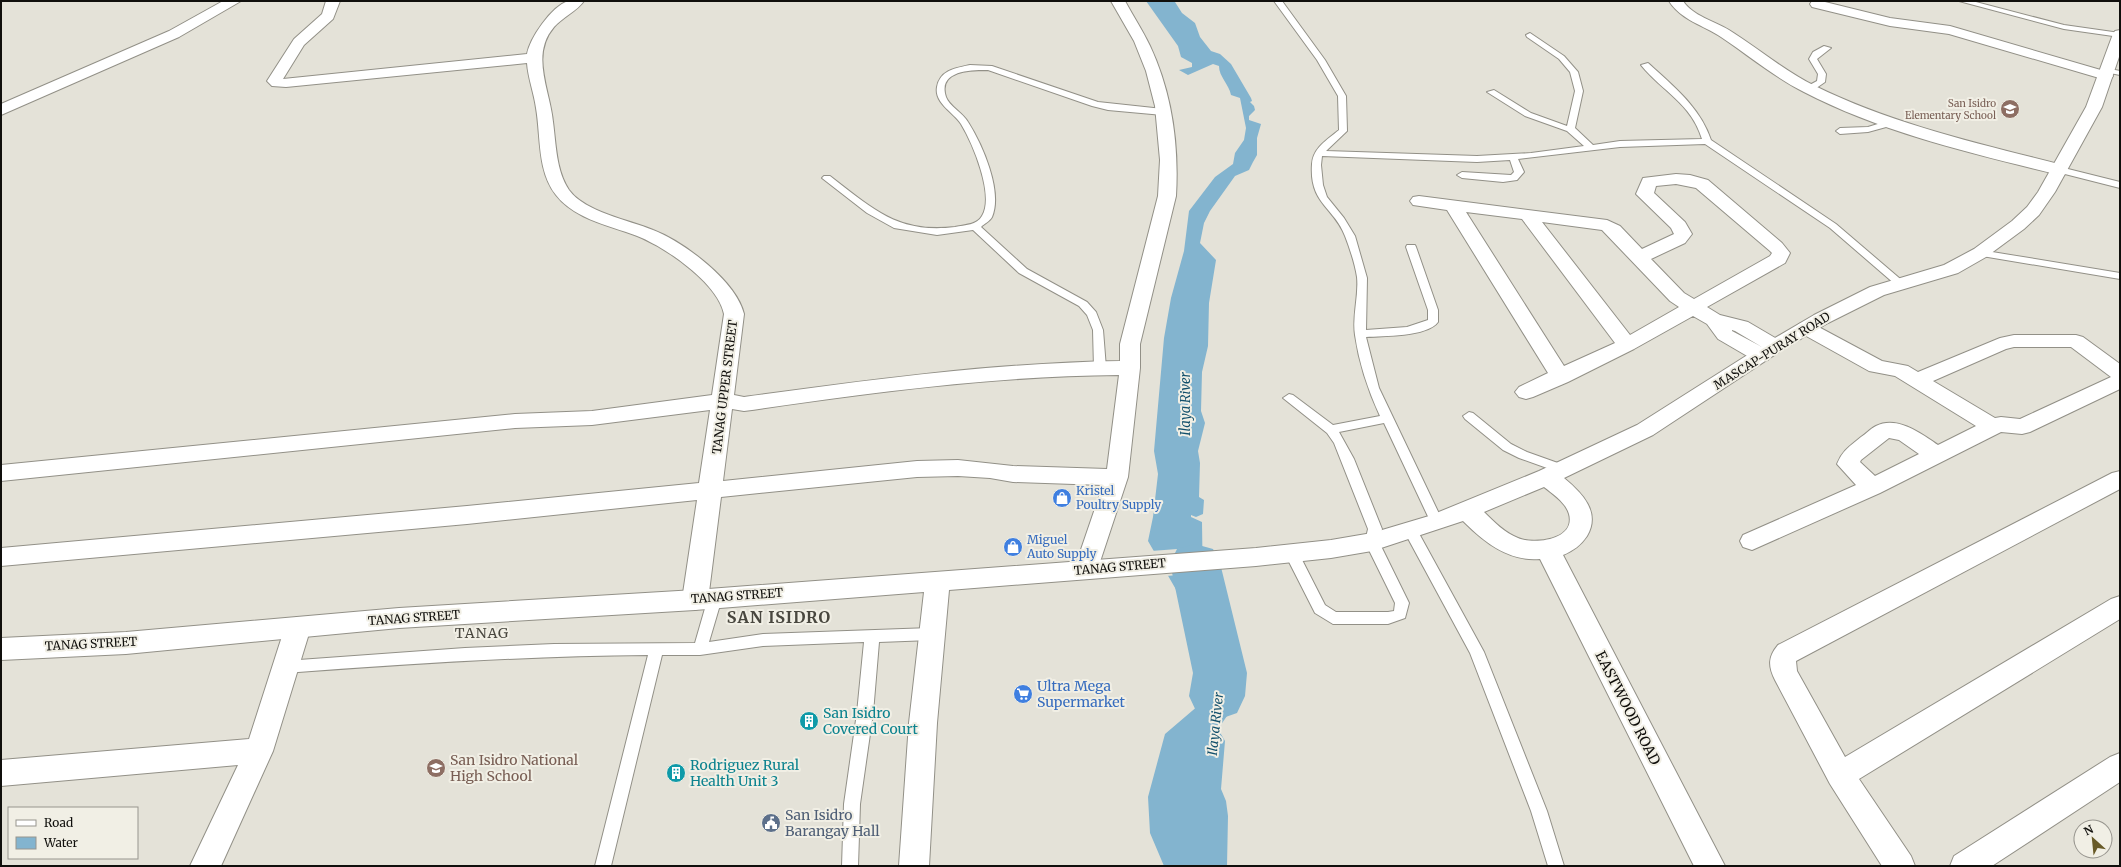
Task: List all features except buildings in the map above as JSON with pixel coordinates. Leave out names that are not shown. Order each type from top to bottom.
[{"type":"street","points":[[1,110],[174,34],[212,11],[234,1]]},
{"type":"street","points":[[333,1],[328,16],[299,42],[274,80],[277,83],[534,58]]},
{"type":"street","name":"TANAG UPPER STREET","points":[[577,1],[557,15],[546,29],[536,46],[534,58],[546,116],[551,166],[555,180],[563,194],[580,206],[601,217],[649,235],[677,252],[709,277],[731,303],[734,314],[711,490],[705,599]]},
{"type":"street","points":[[1086,570],[1117,477],[1130,368],[1130,344],[1167,196],[1169,162],[1160,91],[1147,53],[1118,1]]},
{"type":"street","points":[[1676,1],[1683,10],[1721,31],[1757,58],[1809,89],[1894,122],[1940,137],[2060,170]]},
{"type":"street","points":[[1817,4],[1890,22],[1950,30],[2111,73]]},
{"type":"street","name":"MASCAP-PURAY ROAD","points":[[1467,510],[1556,474],[1645,430],[1813,324],[1877,291],[1900,283],[1940,273],[1980,253],[2018,225],[2033,211],[2060,170],[2111,73],[2120,35]]},
{"type":"street","points":[[1526,392],[1627,345],[1778,259],[1780,253],[1776,247],[1702,184],[1696,181],[1657,180],[1648,182],[1645,194],[1679,226],[1683,234],[1679,239],[1640,258]]},
{"type":"street","points":[[1419,201],[1454,207],[1607,225],[1614,230],[1666,288],[1693,308],[1714,320],[1725,335],[1768,351]]},
{"type":"street","points":[[1454,207],[1561,377]]},
{"type":"street","points":[[1528,216],[1627,345]]},
{"type":"street","points":[[1813,324],[1876,366],[1909,376],[1997,425],[2022,428],[2118,374],[2076,341],[2014,340],[1909,376]]},
{"type":"street","points":[[1,473],[515,421],[592,418],[723,401],[744,404],[920,381],[1100,368],[1130,368]]},
{"type":"street","points":[[1752,542],[1872,487],[1997,425]]},
{"type":"street","points":[[1872,487],[1848,464],[1851,456],[1884,432],[1895,431],[1907,435],[1937,455]]},
{"type":"street","points":[[1,557],[467,515],[864,474],[958,468],[990,470],[1013,474],[1117,477]]},
{"type":"street","points":[[1467,510],[1493,535],[1510,545],[1528,551],[1548,550],[1564,544],[1576,536],[1582,523],[1580,511],[1556,474]]},
{"type":"street","points":[[1900,866],[1840,775],[1784,672],[1782,659],[1784,656],[2120,479]]},
{"type":"street","name":"TANAG STREET","points":[[1,649],[126,643],[400,618],[705,599],[1292,554],[1372,542],[1411,531],[1467,510]]},
{"type":"street","name":"EASTWOOD ROAD","points":[[1548,550],[1710,866]]},
{"type":"street","points":[[914,866],[931,634],[938,580]]},
{"type":"street","points":[[1840,775],[2120,606]]},
{"type":"street","points":[[205,866],[259,751],[298,627]]},
{"type":"street","points":[[1,773],[259,751]]},
{"type":"street","points":[[1966,866],[2120,766]]},
{"type":"lane","points":[[1278,1],[1321,60],[1342,96],[1343,131],[1318,153],[1316,165],[1318,185],[1322,198],[1341,220],[1350,236],[1362,278],[1363,295],[1360,334],[1373,388],[1437,522]]},
{"type":"lane","points":[[1963,1],[2064,27],[2120,35]]},
{"type":"lane","points":[[1530,35],[1556,54],[1576,74],[1579,92],[1574,109],[1574,121],[1570,129]]},
{"type":"lane","points":[[1809,89],[1821,82],[1822,74],[1813,59],[1816,54],[1827,48]]},
{"type":"lane","points":[[1645,65],[1692,110],[1705,131],[1707,141]]},
{"type":"lane","points":[[826,178],[870,211],[897,226],[937,232],[975,227],[988,217],[991,199],[984,164],[964,122],[942,98],[941,87],[945,77],[970,67],[990,68],[1067,93],[1095,104],[1108,107],[1163,112]]},
{"type":"lane","points":[[1491,92],[1515,109],[1534,119],[1570,129],[1590,147]]},
{"type":"lane","points":[[1840,131],[1863,131],[1877,129],[1894,122]]},
{"type":"lane","points":[[1318,153],[1477,159],[1531,156],[1590,147],[1663,142],[1707,141],[1832,226],[1900,283]]},
{"type":"lane","points":[[1462,175],[1514,178],[1519,172],[1513,157]]},
{"type":"lane","points":[[2060,170],[2120,186]]},
{"type":"lane","points":[[975,227],[1023,271],[1083,304],[1092,314],[1098,330],[1100,368]]},
{"type":"lane","points":[[1360,334],[1423,328],[1433,322],[1433,310],[1411,247]]},
{"type":"lane","points":[[1980,253],[2120,276]]},
{"type":"lane","points":[[1289,398],[1331,430],[1348,459],[1364,497],[1375,529],[1372,542],[1402,603],[1400,614],[1388,618],[1333,618],[1320,609],[1292,554]]},
{"type":"lane","points":[[1469,416],[1507,447],[1556,474]]},
{"type":"lane","points":[[1331,430],[1388,418]]},
{"type":"lane","points":[[1411,531],[1477,652],[1539,810],[1556,866]]},
{"type":"lane","points":[[700,649],[705,599]]},
{"type":"lane","points":[[285,667],[473,653],[554,650],[656,651],[700,649],[762,640],[872,638],[931,634]]},
{"type":"lane","points":[[850,866],[852,804],[865,713],[872,638]]},
{"type":"lane","points":[[603,866],[656,651]]},
{"type":"water","points":[[1146,1],[1175,2],[1182,13],[1195,23],[1200,37],[1211,51],[1220,54],[1231,64],[1251,98],[1252,101],[1250,102],[1254,106],[1255,110],[1249,116],[1249,120],[1261,124],[1257,138],[1257,155],[1249,170],[1235,176],[1210,211],[1204,223],[1200,243],[1216,260],[1209,303],[1208,346],[1202,372],[1201,411],[1205,423],[1198,451],[1200,463],[1199,497],[1204,500],[1203,514],[1196,517],[1191,515],[1191,517],[1202,522],[1203,595],[1211,595],[1211,601],[1218,607],[1221,615],[1216,614],[1215,619],[1208,624],[1207,629],[1211,631],[1208,634],[1216,638],[1223,637],[1227,644],[1224,647],[1230,652],[1224,669],[1236,681],[1238,700],[1218,729],[1225,741],[1221,789],[1226,801],[1228,816],[1227,866],[1164,866],[1150,833],[1148,797],[1165,734],[1199,705],[1209,690],[1210,670],[1206,650],[1191,624],[1186,602],[1178,593],[1148,541],[1153,517],[1158,474],[1154,451],[1164,338],[1171,298],[1184,251],[1189,211],[1215,177],[1233,164],[1235,153],[1244,140],[1246,128],[1240,98],[1231,95],[1219,70],[1219,66],[1213,64],[1188,75],[1179,70],[1192,67],[1192,63],[1181,57],[1178,46]]},
{"type":"pier","points":[[1204,547],[1205,573],[1166,576],[1151,551]]},
{"type":"waterway","name":"Ilaya River","points":[[1195,563],[1220,673],[1217,696]]},
{"type":"place","name":"San Isidro Elementary School","points":[[2010,109]]},
{"type":"place","name":"Kristel Poultry Supply","points":[[1062,498]]},
{"type":"place","name":"Miguel Auto Supply","points":[[1013,547]]},
{"type":"place","name":"Ultra Mega Supermarket","points":[[1023,694]]},
{"type":"place","name":"San Isidro Covered Court","points":[[809,721]]},
{"type":"place","name":"San Isidro National High School","points":[[436,768]]},
{"type":"place","name":"Rodriguez Rural Health Unit 3","points":[[676,773]]},
{"type":"place","name":"San Isidro Barangay Hall","points":[[771,823]]},
{"type":"district","name":"SAN ISIDRO","points":[[779,617]]},
{"type":"district","name":"TANAG","points":[[482,633]]}]
